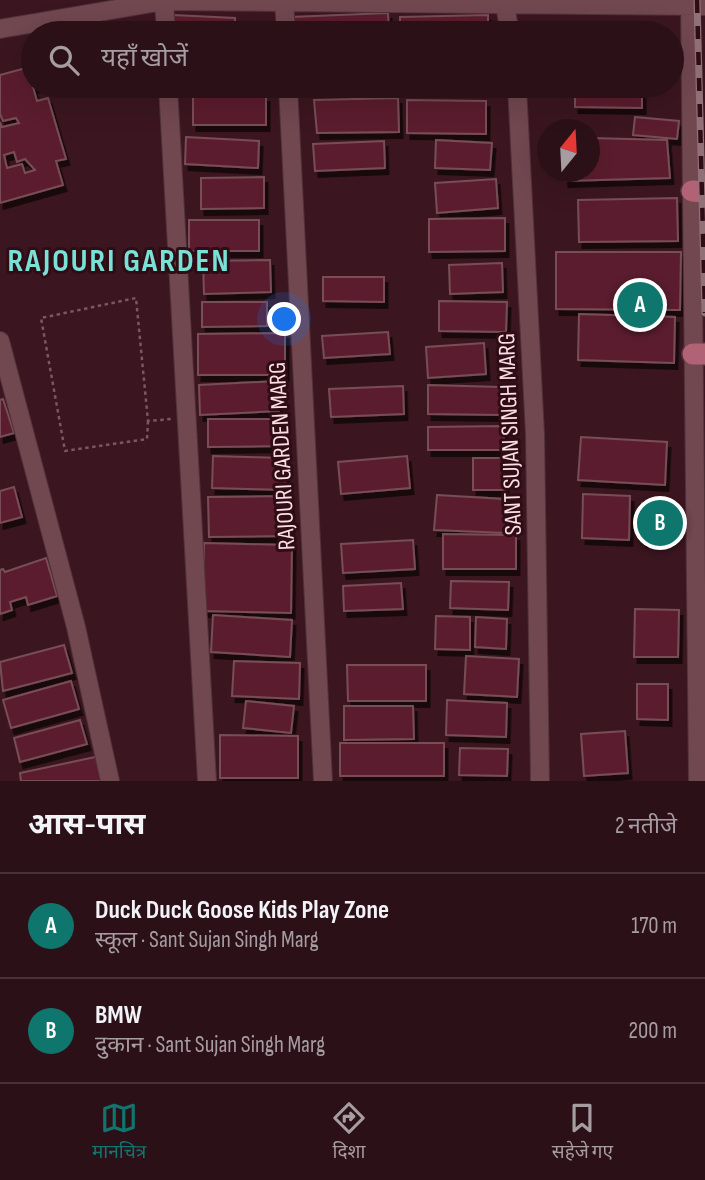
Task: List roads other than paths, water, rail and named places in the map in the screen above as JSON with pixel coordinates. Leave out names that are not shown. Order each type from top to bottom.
[{"type":"street","points":[[164,1],[165,21]]},
{"type":"street","points":[[47,21],[164,1],[695,4],[699,192],[698,781]]},
{"type":"street","points":[[284,1],[285,21]]},
{"type":"street","points":[[505,3],[508,21]]},
{"type":"street","points":[[0,29],[21,25]]},
{"type":"street","points":[[169,98],[207,781]]},
{"type":"street","name":"RAJOURI GARDEN MARG","points":[[289,98],[323,781]]},
{"type":"street","name":"SANT SUJAN SINGH MARG","points":[[518,98],[536,447],[540,781]]},
{"type":"street","points":[[0,341],[75,627],[110,781]]},
{"type":"railway","points":[[697,0],[705,313]]},
{"type":"place","name":"Duck Duck Goose Kids Play Zone","points":[[640,305]]},
{"type":"place","name":"BMW","points":[[660,523]]},
{"type":"district","name":"RAJOURI GARDEN","points":[[119,261]]}]
